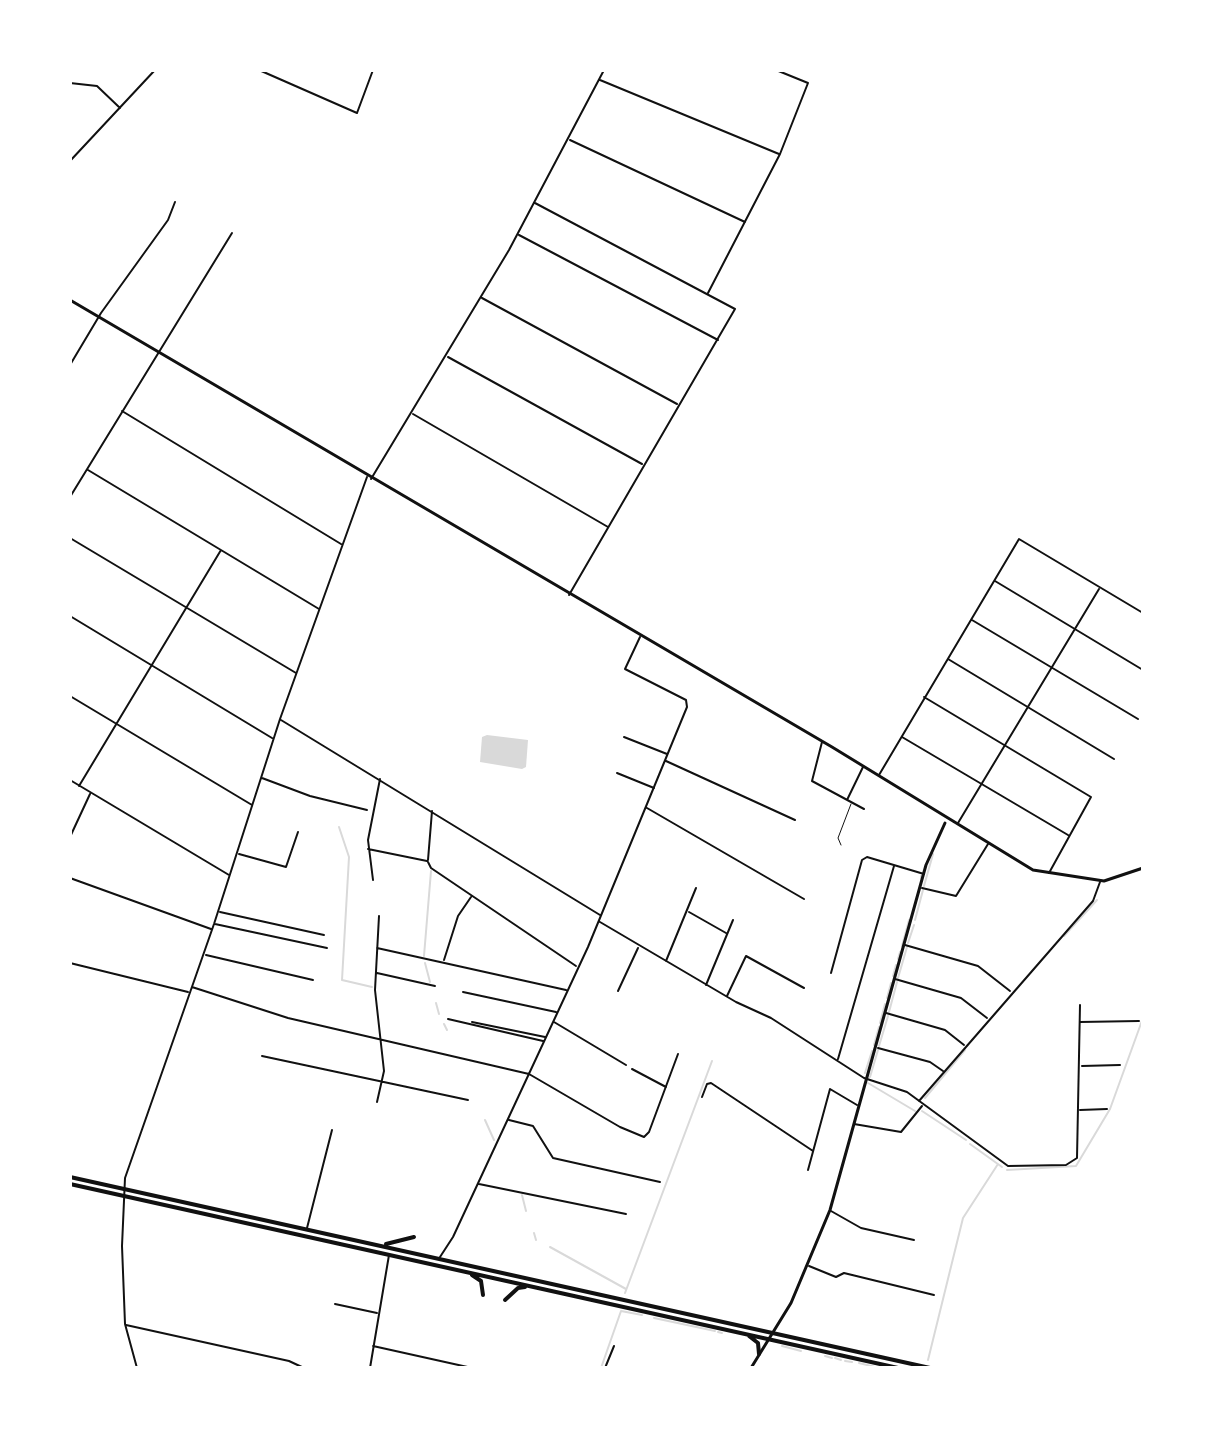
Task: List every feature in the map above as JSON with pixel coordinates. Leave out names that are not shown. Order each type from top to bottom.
[{"type":"main road","points":[[70,1177],[930,1368]]},
{"type":"main road","points":[[70,1184],[898,1368]]},
{"type":"main road","points":[[376,1245],[393,1244],[414,1237]]},
{"type":"main road","points":[[466,1272],[481,1281],[483,1295]]},
{"type":"main road","points":[[505,1300],[518,1288],[532,1287]]},
{"type":"main road","points":[[747,1335],[758,1343],[759,1354]]},
{"type":"street","points":[[70,161],[155,70]]},
{"type":"street","points":[[259,70],[357,113],[373,70]]},
{"type":"street","points":[[137,1368],[125,1324],[123,1188],[342,544],[369,478],[412,413],[518,234],[604,70]]},
{"type":"street","points":[[707,294],[780,154],[808,83],[776,70]]},
{"type":"street","points":[[600,80],[780,154]]},
{"type":"street","points":[[70,83],[97,86],[121,108]]},
{"type":"street","points":[[569,140],[745,222]]},
{"type":"street","points":[[70,365],[98,317],[168,220],[175,202]]},
{"type":"street","points":[[535,203],[734,310],[569,595]]},
{"type":"street","points":[[70,497],[232,233]]},
{"type":"street","points":[[518,234],[718,340]]},
{"type":"street","points":[[481,298],[679,405]]},
{"type":"street","points":[[70,300],[937,809],[946,821],[957,824],[1033,870],[1100,881],[1143,868]]},
{"type":"street","points":[[446,356],[643,465]]},
{"type":"street","points":[[122,411],[342,544]]},
{"type":"street","points":[[412,413],[608,527]]},
{"type":"street","points":[[87,469],[320,609]]},
{"type":"street","points":[[70,538],[297,674]]},
{"type":"street","points":[[879,775],[1019,539],[1143,613]]},
{"type":"street","points":[[79,786],[221,550]]},
{"type":"street","points":[[994,581],[1143,670]]},
{"type":"street","points":[[957,824],[1100,587]]},
{"type":"street","points":[[70,616],[274,739]]},
{"type":"street","points":[[971,619],[1138,719]]},
{"type":"street","points":[[437,1258],[446,1252],[568,991],[647,808],[687,701],[625,669],[640,636]]},
{"type":"street","points":[[947,658],[1114,759]]},
{"type":"street","points":[[70,696],[253,806]]},
{"type":"street","points":[[924,697],[1091,797],[1048,874]]},
{"type":"street","points":[[280,719],[601,916]]},
{"type":"street","points":[[901,736],[1068,835]]},
{"type":"street","points":[[624,737],[668,755]]},
{"type":"street","points":[[822,741],[812,781],[864,809]]},
{"type":"street","points":[[666,761],[795,820]]},
{"type":"street","points":[[849,801],[864,766]]},
{"type":"street","points":[[617,773],[655,788]]},
{"type":"street","points":[[261,778],[310,796],[367,810]]},
{"type":"street","points":[[373,880],[368,849],[371,811],[380,778]]},
{"type":"street","points":[[70,780],[230,876]]},
{"type":"street","points":[[70,837],[91,793]]},
{"type":"street","points":[[647,808],[804,899]]},
{"type":"street","points":[[432,810],[428,862],[431,868],[578,967]]},
{"type":"street","points":[[751,1368],[773,1333],[830,1210],[934,840],[946,821]]},
{"type":"street","points":[[238,853],[286,867],[298,832]]},
{"type":"street","points":[[920,888],[956,896],[989,843]]},
{"type":"street","points":[[368,849],[428,862]]},
{"type":"street","points":[[831,973],[861,863],[867,857],[924,874]]},
{"type":"street","points":[[838,1060],[894,866]]},
{"type":"street","points":[[70,878],[212,929]]},
{"type":"street","points":[[919,1102],[1011,992],[1093,901],[1100,881]]},
{"type":"street","points":[[666,961],[696,888]]},
{"type":"street","points":[[444,962],[458,916],[472,896]]},
{"type":"street","points":[[218,911],[324,935]]},
{"type":"street","points":[[687,911],[726,933]]},
{"type":"street","points":[[377,1102],[383,1081],[376,973],[379,916]]},
{"type":"street","points":[[706,985],[733,920]]},
{"type":"street","points":[[599,921],[727,997],[771,1018],[866,1079],[903,1090],[1010,1166],[1073,1163],[1077,1155],[1080,1005]]},
{"type":"street","points":[[214,924],[327,948]]},
{"type":"street","points":[[905,945],[978,966],[1011,992]]},
{"type":"street","points":[[618,991],[639,946]]},
{"type":"street","points":[[377,948],[568,991]]},
{"type":"street","points":[[203,954],[313,980]]},
{"type":"street","points":[[727,997],[746,956],[804,988]]},
{"type":"street","points":[[70,963],[190,993]]},
{"type":"street","points":[[376,973],[435,986]]},
{"type":"street","points":[[895,979],[961,998],[988,1019]]},
{"type":"street","points":[[192,987],[288,1018],[529,1074],[620,1127],[646,1136],[678,1054]]},
{"type":"street","points":[[463,992],[557,1013]]},
{"type":"street","points":[[885,1013],[945,1030],[965,1046]]},
{"type":"street","points":[[448,1019],[545,1039]]},
{"type":"street","points":[[1080,1022],[1139,1021]]},
{"type":"street","points":[[472,1022],[545,1039]]},
{"type":"street","points":[[553,1022],[626,1065]]},
{"type":"street","points":[[875,1047],[930,1062],[944,1072]]},
{"type":"street","points":[[262,1056],[468,1100]]},
{"type":"street","points":[[1079,1066],[1120,1065]]},
{"type":"street","points":[[632,1069],[666,1087]]},
{"type":"street","points":[[702,1097],[707,1084],[711,1083],[813,1151]]},
{"type":"street","points":[[808,1170],[830,1089],[858,1105]]},
{"type":"street","points":[[853,1124],[901,1132],[923,1105]]},
{"type":"street","points":[[1078,1110],[1107,1109]]},
{"type":"street","points":[[508,1120],[533,1126],[553,1158],[660,1182]]},
{"type":"street","points":[[307,1229],[332,1130]]},
{"type":"street","points":[[478,1184],[626,1214]]},
{"type":"street","points":[[830,1210],[859,1227],[914,1240]]},
{"type":"street","points":[[370,1368],[377,1313],[391,1248]]},
{"type":"street","points":[[446,1252],[448,1258],[463,1264]]},
{"type":"street","points":[[806,1265],[836,1277],[844,1273],[934,1295]]},
{"type":"street","points":[[335,1304],[377,1313]]},
{"type":"street","points":[[125,1324],[289,1361],[304,1368]]},
{"type":"street","points":[[373,1346],[472,1368]]},
{"type":"street","points":[[605,1368],[614,1346]]},
{"type":"lane","points":[[841,845],[838,838],[849,801]]},
{"type":"lane","points":[[626,1065],[632,1069]]},
{"type":"shaded area","points":[[482,737],[528,740],[526,767],[522,769],[480,762]]},
{"type":"waterway","points":[[339,827],[349,857],[342,980],[372,987]]},
{"type":"waterway","points":[[924,886],[933,854]]},
{"type":"waterway","points":[[424,956],[431,871]]},
{"type":"waterway","points":[[915,920],[923,890]]},
{"type":"waterway","points":[[1064,936],[1097,900]]},
{"type":"waterway","points":[[902,946],[909,920]]},
{"type":"waterway","points":[[908,943],[914,925]]},
{"type":"waterway","points":[[898,978],[907,947]]},
{"type":"waterway","points":[[898,959],[900,952]]},
{"type":"waterway","points":[[425,963],[430,982]]},
{"type":"waterway","points":[[893,976],[896,965]]},
{"type":"waterway","points":[[889,1012],[897,982]]},
{"type":"waterway","points":[[887,998],[891,983]]},
{"type":"waterway","points":[[436,1003],[439,1014]]},
{"type":"waterway","points":[[880,1023],[885,1004]]},
{"type":"waterway","points":[[879,1046],[888,1016]]},
{"type":"waterway","points":[[1007,1170],[1076,1166],[1110,1109],[1143,1018]]},
{"type":"waterway","points":[[444,1024],[447,1030]]},
{"type":"waterway","points":[[874,1045],[879,1027]]},
{"type":"waterway","points":[[870,1077],[878,1050]]},
{"type":"waterway","points":[[925,1098],[965,1050]]},
{"type":"waterway","points":[[865,1073],[872,1051]]},
{"type":"waterway","points":[[625,1293],[712,1061]]},
{"type":"waterway","points":[[868,1083],[915,1111]]},
{"type":"waterway","points":[[922,1111],[966,1140]]},
{"type":"waterway","points":[[485,1120],[494,1140]]},
{"type":"waterway","points":[[970,1144],[1002,1167]]},
{"type":"waterway","points":[[928,1360],[963,1218],[998,1164]]},
{"type":"waterway","points":[[522,1195],[526,1211]]},
{"type":"waterway","points":[[534,1233],[536,1240]]},
{"type":"waterway","points":[[550,1247],[626,1289]]},
{"type":"waterway","points":[[601,1368],[621,1311],[642,1315]]},
{"type":"waterway","points":[[654,1318],[715,1331]]},
{"type":"waterway","points":[[718,1332],[722,1333]]},
{"type":"waterway","points":[[782,1346],[801,1351]]},
{"type":"waterway","points":[[825,1356],[832,1358]]},
{"type":"waterway","points":[[835,1358],[841,1360]]},
{"type":"waterway","points":[[845,1361],[852,1362]]},
{"type":"waterway","points":[[859,1363],[879,1368]]}]
